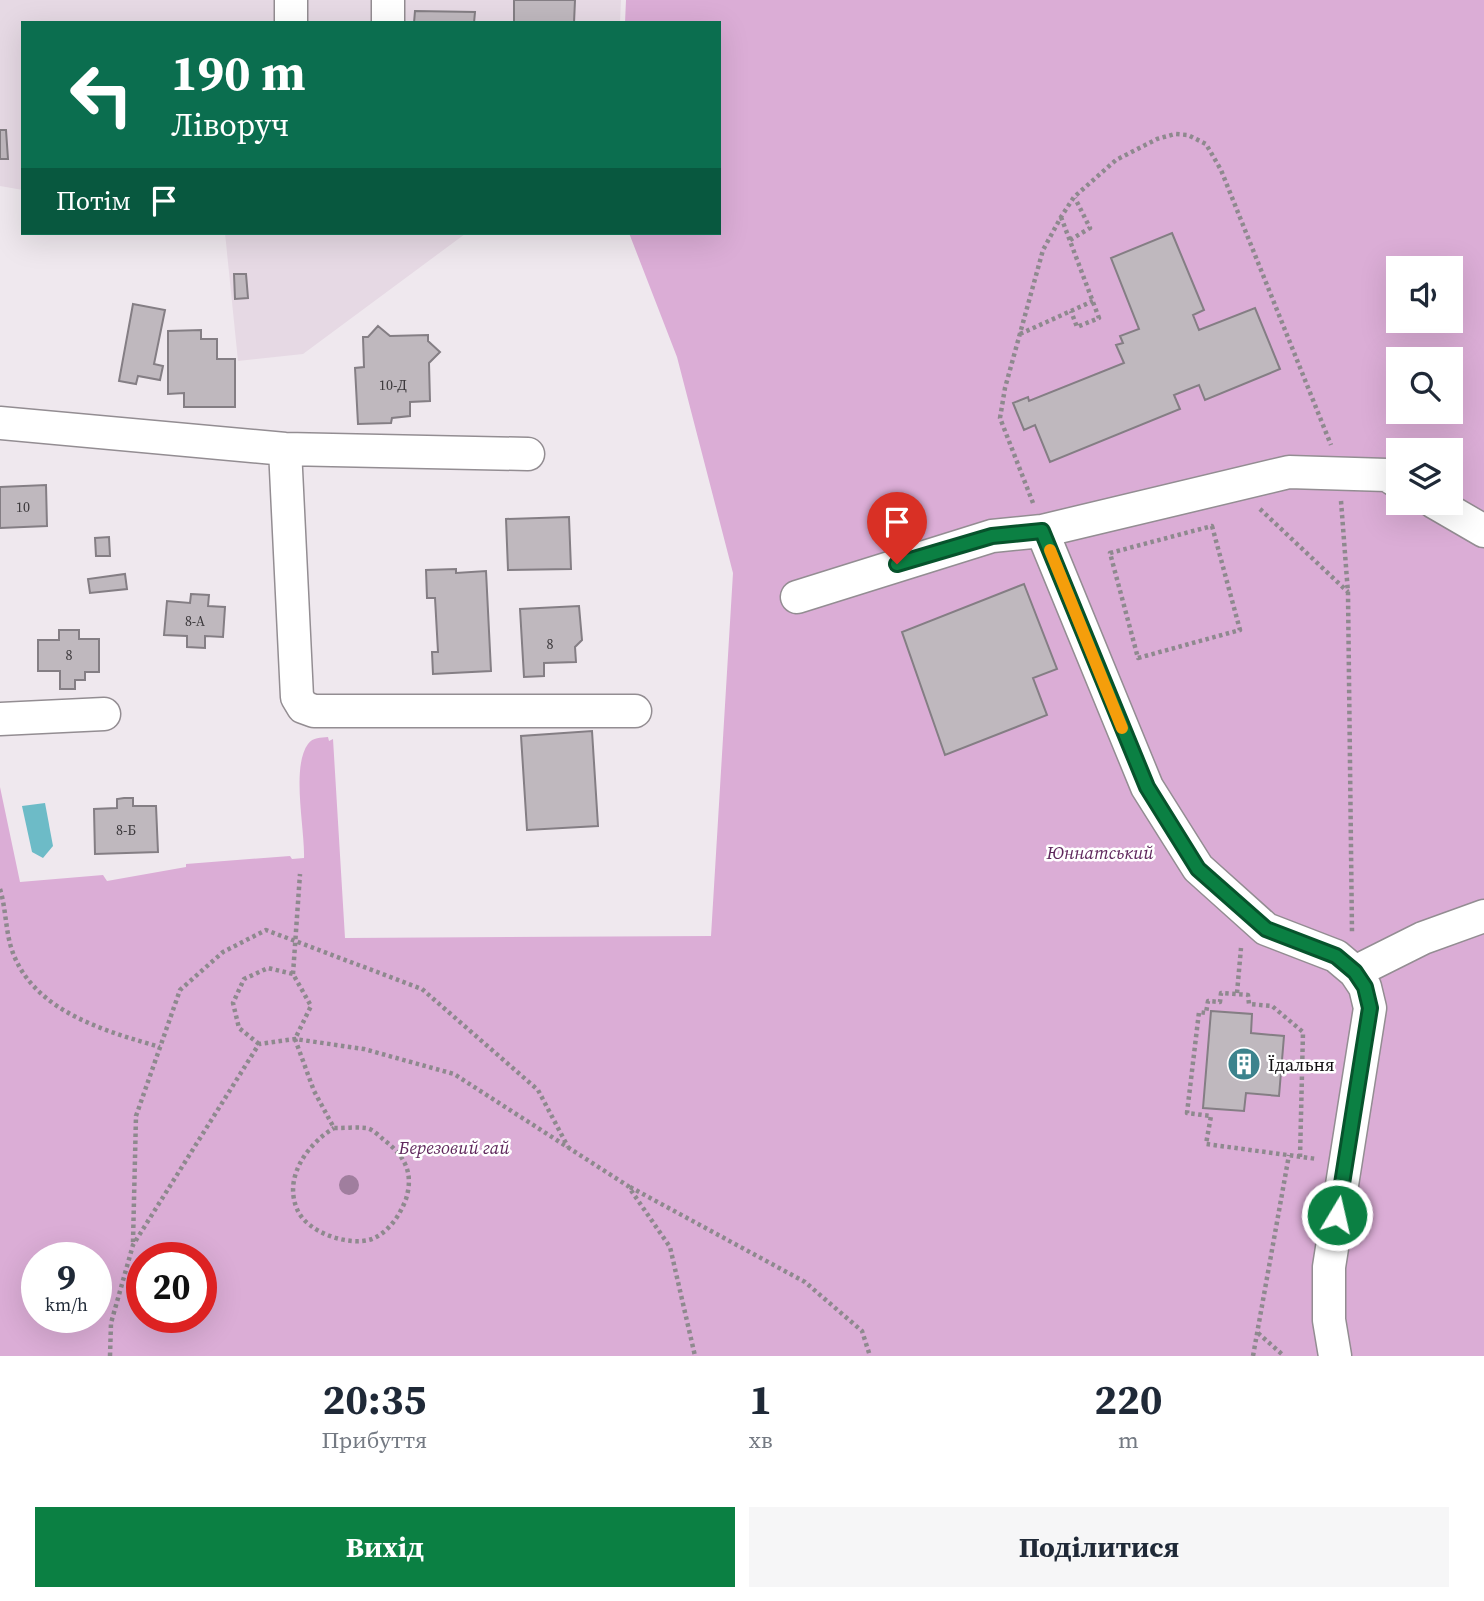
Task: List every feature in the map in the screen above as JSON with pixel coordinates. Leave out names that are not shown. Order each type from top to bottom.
[{"type":"lane","points":[[291,0],[291,21]]},
{"type":"lane","points":[[388,0],[388,21]]},
{"type":"lane","points":[[0,423],[285,450],[528,454]]},
{"type":"lane","points":[[285,450],[297,697],[303,708],[314,711],[635,710]]},
{"type":"lane","points":[[797,597],[992,536],[1042,531],[1289,472],[1386,475]]},
{"type":"lane","points":[[1456,515],[1484,531]]},
{"type":"lane","points":[[1042,531],[1147,787],[1198,869],[1266,929],[1336,956],[1355,972],[1365,987],[1370,1008],[1329,1267],[1329,1320],[1335,1356]]},
{"type":"lane","points":[[0,719],[104,714]]},
{"type":"lane","points":[[1355,972],[1423,938],[1484,916]]},
{"type":"path","points":[[1070,240],[1090,228],[1074,197]]},
{"type":"path","points":[[1061,217],[1100,318],[1077,327],[1070,311]]},
{"type":"path","points":[[1020,334],[1093,301]]},
{"type":"path","points":[[1235,484],[1348,593]]},
{"type":"path","points":[[1212,526],[1240,630],[1138,658],[1110,553],[1212,526]]},
{"type":"path","points":[[300,874],[293,974],[311,1006],[295,1039],[314,1091],[334,1128]]},
{"type":"path","points":[[0,889],[5,927],[16,960],[36,987],[67,1012],[111,1032],[160,1046]]},
{"type":"path","points":[[133,1242],[136,1116],[180,990],[223,952],[266,930],[422,989],[538,1090],[569,1148]]},
{"type":"path","points":[[293,974],[268,968],[244,979],[233,1003],[239,1028],[259,1044],[295,1039],[364,1049],[454,1074],[628,1185],[805,1282],[862,1331],[870,1356]]},
{"type":"path","points":[[1300,1157],[1304,1032],[1272,1006],[1249,1004],[1248,995],[1222,993],[1220,1002],[1208,1001],[1206,1013],[1199,1012],[1187,1113],[1211,1116],[1206,1144],[1289,1155],[1300,1157],[1346,1163]]},
{"type":"path","points":[[135,1242],[259,1044]]},
{"type":"path","points":[[334,1128],[369,1128],[402,1154],[410,1186],[400,1217],[372,1238],[343,1240],[334,1237],[316,1230],[297,1209],[294,1189],[299,1163],[315,1140],[334,1128]]},
{"type":"path","points":[[1253,1356],[1289,1155]]},
{"type":"path","points":[[628,1185],[670,1247],[695,1356]]},
{"type":"path","points":[[110,1356],[111,1323],[126,1270]]},
{"type":"path","points":[[1257,1333],[1284,1356]]},
{"type":"shaded area","points":[[0,0],[621,0],[620,21],[21,21],[21,190],[0,186]]},
{"type":"shaded area","points":[[225,235],[464,235],[303,354],[238,361]]},
{"type":"green space","name":"Юннатський","points":[[626,0],[1484,0],[1484,1356],[0,1356],[0,787],[20,882],[103,875],[107,881],[186,867],[186,864],[290,856],[292,859],[304,858],[300,767],[308,744],[317,738],[328,737],[329,741],[333,739],[345,938],[711,936],[733,573],[677,357],[630,235],[721,235],[721,21],[625,21]]},
{"type":"water","points":[[45,803],[53,846],[43,858],[32,852],[22,806]]},
{"type":"building","points":[[514,0],[575,0],[574,21],[514,21]]},
{"type":"building","points":[[415,11],[475,12],[474,21],[414,21]]},
{"type":"building","points":[[0,130],[6,130],[8,159],[0,159]]},
{"type":"building","points":[[1172,233],[1204,310],[1193,315],[1199,330],[1255,308],[1280,369],[1205,400],[1199,385],[1174,395],[1180,409],[1050,462],[1035,425],[1024,430],[1013,403],[1028,397],[1029,401],[1124,363],[1116,345],[1123,343],[1120,336],[1139,329],[1111,258]]},
{"type":"building","points":[[234,274],[246,274],[248,298],[235,299]]},
{"type":"building","points":[[133,304],[165,310],[154,364],[163,366],[160,380],[138,376],[136,384],[119,381]]},
{"type":"building","points":[[378,326],[390,336],[428,335],[428,341],[440,352],[429,363],[430,401],[410,402],[410,416],[392,418],[391,423],[358,424],[355,368],[364,367],[363,337],[368,337]]},
{"type":"building","points":[[201,330],[201,339],[217,339],[217,359],[235,359],[235,407],[184,407],[184,393],[168,394],[168,331]]},
{"type":"building","points":[[46,485],[47,526],[0,528],[0,487]]},
{"type":"building","points":[[569,517],[571,569],[508,570],[506,519]]},
{"type":"building","points":[[109,537],[110,556],[96,556],[95,538]]},
{"type":"building","points":[[456,569],[456,573],[486,571],[491,671],[433,674],[432,652],[438,652],[435,598],[427,598],[426,570]]},
{"type":"building","points":[[125,574],[127,589],[90,593],[88,579]]},
{"type":"building","points":[[1024,584],[1057,669],[1033,678],[1047,715],[945,755],[902,632]]},
{"type":"building","points":[[191,594],[209,595],[208,606],[225,607],[223,637],[205,636],[205,648],[187,647],[187,636],[164,635],[167,601],[190,603]]},
{"type":"building","points":[[579,606],[582,640],[575,647],[576,662],[544,663],[544,676],[524,677],[520,609]]},
{"type":"building","points":[[59,630],[79,630],[79,639],[99,639],[99,672],[85,672],[85,680],[75,680],[75,689],[60,689],[60,671],[38,671],[38,640],[59,640]]},
{"type":"building","points":[[592,731],[598,826],[527,830],[521,736]]},
{"type":"building","points":[[133,798],[133,806],[156,806],[158,852],[95,854],[94,809],[117,808],[117,799]]},
{"type":"building","name":"Їдальня","points":[[1211,1011],[1252,1014],[1251,1033],[1284,1036],[1279,1096],[1246,1093],[1244,1111],[1203,1108]]},
{"type":"slow traffic","points":[[1050,550],[1100,667],[1122,728]]},
{"type":"place","name":"Їдальня","points":[[1244,1064]]},
{"type":"route","points":[[897,564],[992,536],[1042,531],[1147,787],[1198,869],[1266,929],[1336,956],[1355,972],[1365,987],[1370,1008],[1337,1215]]},
{"type":"park label","name":"Березовий гай","points":[[454,1147]]}]
